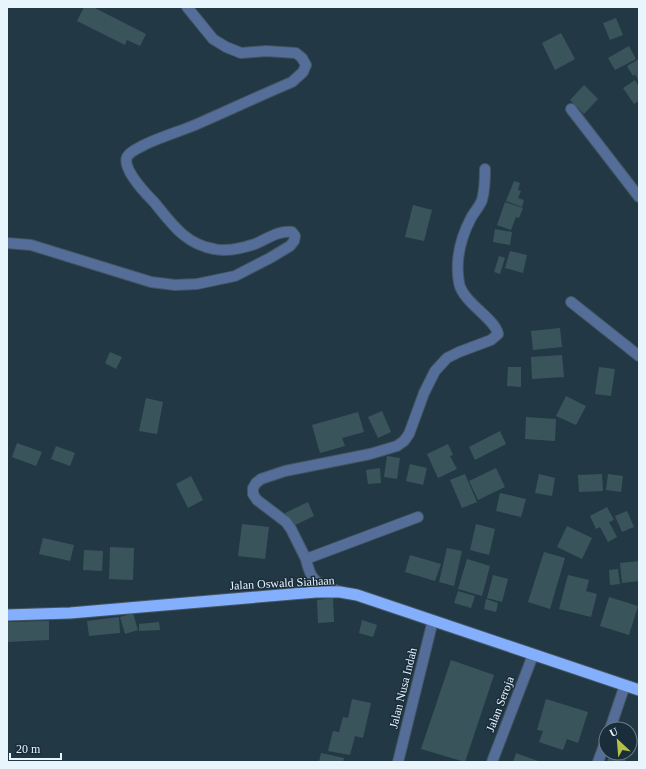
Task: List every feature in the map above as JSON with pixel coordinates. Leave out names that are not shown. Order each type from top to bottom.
[{"type":"highway","name":"Jalan Oswald Siahaan","points":[[7,615],[70,613],[316,592],[340,592],[357,595],[639,690]]},
{"type":"street","points":[[7,243],[31,245],[151,282],[175,285],[198,284],[235,276],[270,258],[290,246],[294,241],[295,236],[292,232],[287,231],[254,244],[231,250],[215,250],[192,242],[179,233],[138,184],[129,169],[126,162],[128,156],[133,151],[145,144],[194,125],[292,82],[303,72],[306,65],[302,58],[296,53],[241,52],[226,47],[213,39],[187,7]]},
{"type":"street","points":[[571,109],[639,198]]},
{"type":"street","points":[[340,592],[315,582],[308,572],[306,559],[291,528],[286,522],[257,500],[253,494],[253,488],[261,479],[285,471],[370,454],[397,446],[404,441],[409,434],[424,393],[435,371],[447,358],[491,340],[498,334],[495,326],[463,292],[460,286],[457,265],[460,244],[471,219],[482,201],[486,183],[485,169]]},
{"type":"street","points":[[570,302],[639,356]]},
{"type":"street","points":[[306,559],[418,517]]},
{"type":"street","name":"Jalan Nusa Indah","points":[[398,762],[433,620]]},
{"type":"street","name":"Jalan Seroja","points":[[492,762],[533,655]]},
{"type":"street","points":[[613,721],[625,685]]},
{"type":"building","points":[[84,7],[93,7],[146,34],[140,46],[127,40],[125,45],[77,21]]},
{"type":"building","points":[[616,18],[623,35],[610,40],[603,23]]},
{"type":"building","points":[[561,33],[575,59],[555,70],[542,43]]},
{"type":"building","points":[[629,46],[636,59],[615,70],[608,58]]},
{"type":"building","points":[[639,59],[639,82],[635,74],[633,76],[627,66]]},
{"type":"building","points":[[635,80],[639,87],[639,101],[634,104],[623,88]]},
{"type":"building","points":[[584,85],[598,99],[584,114],[570,100]]},
{"type":"building","points":[[514,181],[520,183],[518,190],[521,191],[518,198],[524,200],[522,207],[506,201]]},
{"type":"building","points":[[505,202],[523,208],[519,218],[516,217],[511,230],[497,225]]},
{"type":"building","points":[[413,205],[432,210],[424,241],[405,237]]},
{"type":"building","points":[[495,229],[512,232],[510,245],[493,242]]},
{"type":"building","points":[[510,251],[527,255],[523,273],[505,268]]},
{"type":"building","points":[[499,256],[505,258],[500,274],[494,272]]},
{"type":"building","points":[[560,328],[562,347],[533,350],[531,331]]},
{"type":"building","points":[[110,352],[122,357],[116,369],[105,363]]},
{"type":"building","points":[[562,355],[564,377],[532,379],[531,357]]},
{"type":"building","points":[[508,367],[521,367],[521,387],[507,386]]},
{"type":"building","points":[[599,367],[615,369],[611,396],[595,394]]},
{"type":"building","points":[[566,396],[586,406],[576,425],[556,416]]},
{"type":"building","points":[[146,398],[163,402],[157,434],[139,431]]},
{"type":"building","points":[[382,411],[391,432],[378,438],[368,417]]},
{"type":"building","points":[[358,412],[364,432],[342,438],[345,446],[320,453],[312,425]]},
{"type":"building","points":[[526,417],[556,419],[555,441],[525,439]]},
{"type":"building","points":[[500,431],[506,444],[475,460],[469,447]]},
{"type":"building","points":[[17,443],[42,452],[36,466],[12,457]]},
{"type":"building","points":[[448,444],[453,455],[450,456],[457,469],[438,478],[427,454]]},
{"type":"building","points":[[56,446],[75,453],[70,466],[51,459]]},
{"type":"building","points":[[387,456],[400,458],[397,479],[384,477]]},
{"type":"building","points":[[410,464],[427,468],[423,485],[406,481]]},
{"type":"building","points":[[380,468],[381,483],[368,484],[366,470]]},
{"type":"building","points":[[496,468],[505,487],[478,500],[469,481]]},
{"type":"building","points":[[465,474],[477,502],[462,508],[450,480]]},
{"type":"building","points":[[539,474],[555,478],[552,496],[535,493]]},
{"type":"building","points":[[602,474],[603,491],[579,492],[578,475]]},
{"type":"building","points":[[608,474],[623,476],[621,492],[606,490]]},
{"type":"building","points":[[191,476],[203,500],[188,508],[176,484]]},
{"type":"building","points":[[500,493],[526,499],[521,517],[496,511]]},
{"type":"building","points":[[308,502],[314,516],[291,527],[285,513]]},
{"type":"building","points":[[607,507],[614,520],[609,522],[617,537],[608,542],[600,527],[596,529],[590,516]]},
{"type":"building","points":[[627,511],[634,527],[622,532],[615,516]]},
{"type":"building","points":[[242,524],[269,527],[265,559],[238,556]]},
{"type":"building","points":[[476,524],[495,529],[489,555],[470,550]]},
{"type":"building","points":[[567,526],[592,538],[582,559],[557,547]]},
{"type":"building","points":[[43,538],[74,545],[70,561],[39,554]]},
{"type":"building","points":[[110,547],[134,548],[133,580],[109,579]]},
{"type":"building","points":[[447,548],[462,551],[454,586],[439,582]]},
{"type":"building","points":[[84,550],[103,551],[102,571],[83,570]]},
{"type":"building","points":[[544,552],[565,558],[550,609],[528,602]]},
{"type":"building","points":[[410,555],[441,564],[435,581],[405,572]]},
{"type":"building","points":[[467,559],[490,566],[482,596],[458,589]]},
{"type":"building","points":[[639,561],[639,581],[622,583],[620,563]]},
{"type":"building","points":[[618,569],[620,584],[610,585],[609,570]]},
{"type":"building","points":[[493,575],[508,579],[502,602],[487,598]]},
{"type":"building","points":[[568,575],[589,580],[586,591],[597,594],[591,617],[559,609]]},
{"type":"building","points":[[458,591],[475,596],[471,608],[454,603]]},
{"type":"building","points":[[609,597],[638,606],[629,635],[600,626]]},
{"type":"building","points":[[333,598],[334,622],[318,623],[317,600]]},
{"type":"building","points":[[486,599],[498,603],[496,612],[484,609]]},
{"type":"building","points":[[133,613],[138,630],[125,634],[120,617]]},
{"type":"building","points":[[119,617],[120,633],[89,636],[87,621]]},
{"type":"building","points":[[362,620],[377,625],[373,637],[359,633]]},
{"type":"building","points":[[49,621],[49,640],[7,642],[7,622]]},
{"type":"building","points":[[159,622],[160,630],[139,631],[139,624]]},
{"type":"building","points":[[451,660],[494,675],[465,762],[421,749]]},
{"type":"building","points":[[352,699],[371,703],[363,738],[355,736],[350,755],[328,751],[333,731],[339,732],[343,717],[348,718]]},
{"type":"building","points":[[546,699],[588,712],[578,743],[567,739],[563,750],[539,742],[543,731],[537,730]]},
{"type":"building","points":[[321,753],[344,758],[343,762],[319,762]]},
{"type":"building","points":[[516,753],[538,761],[538,762],[513,762]]},
{"type":"building","points":[[607,761],[625,761],[625,762]]}]
